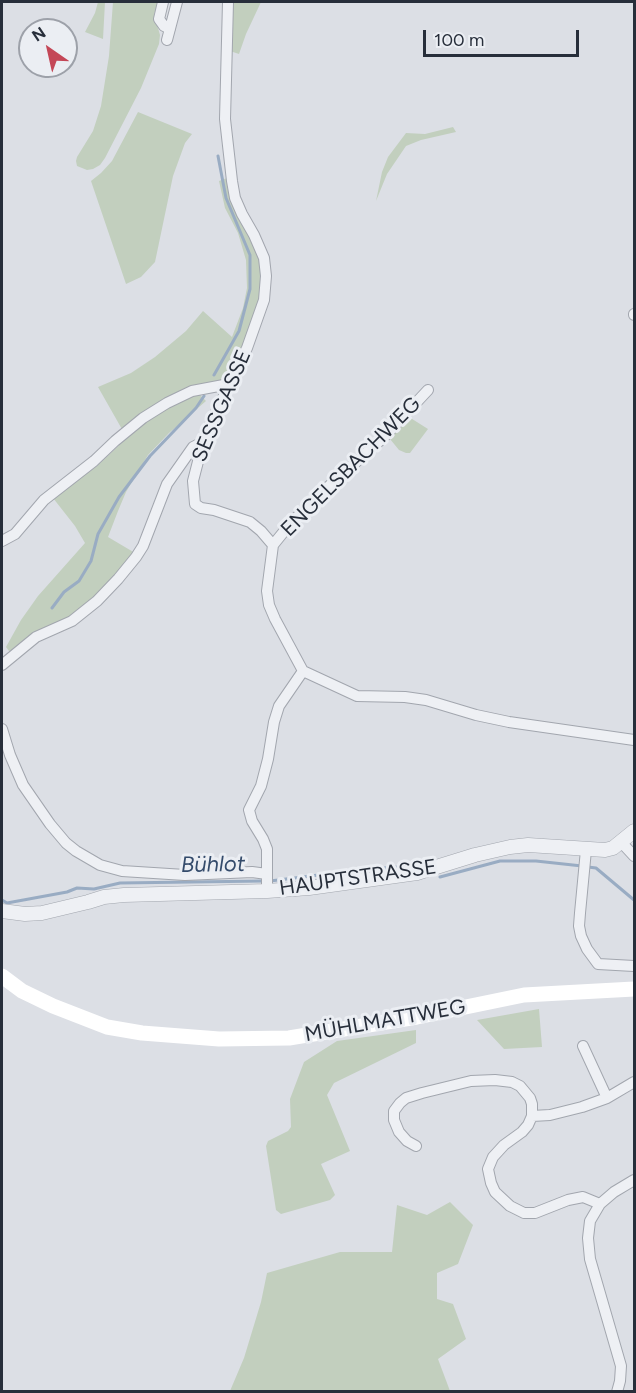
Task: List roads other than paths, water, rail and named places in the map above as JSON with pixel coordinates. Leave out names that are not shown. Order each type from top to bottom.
[{"type":"main road","name":"MÜHLMATTWEG","points":[[2,976],[22,991],[107,1027],[136,1032],[219,1039],[289,1038],[417,1017],[524,995],[634,988]]},
{"type":"street","points":[[163,2],[159,19],[169,34],[177,2]]},
{"type":"street","name":"SESSGASSE","points":[[228,2],[225,119],[232,181],[235,198],[264,258],[266,276],[264,300],[247,348],[203,442],[193,481],[195,504],[201,508],[250,522],[273,545]]},
{"type":"street","points":[[2,541],[15,534],[45,500],[143,418],[192,391],[229,384]]},
{"type":"street","name":"ENGELSBACHWEG","points":[[273,545],[290,524],[384,437],[428,390]]},
{"type":"street","points":[[2,665],[36,637],[63,626],[78,616],[97,601],[118,579],[143,546],[167,484],[193,447],[203,442]]},
{"type":"street","points":[[273,545],[267,591],[269,605],[303,671],[357,696],[426,700],[509,722],[634,740]]},
{"type":"street","points":[[267,884],[267,849],[252,821],[249,810],[261,786],[279,706],[303,671]]},
{"type":"street","points":[[2,729],[10,755],[23,784],[50,824],[66,843],[100,866],[122,871],[185,875],[252,872],[267,884]]},
{"type":"street","points":[[634,831],[621,842],[634,856]]},
{"type":"street","name":"HAUPTSTRASSE","points":[[2,911],[42,913],[105,897],[267,884],[309,888],[417,873],[510,847],[528,845],[586,854],[613,848],[621,842]]},
{"type":"street","points":[[586,854],[579,926],[581,936],[598,964],[634,966]]},
{"type":"street","points":[[583,1046],[608,1098]]},
{"type":"street","points":[[416,1146],[407,1141],[399,1132],[394,1120],[394,1111],[406,1098],[471,1081],[512,1082],[520,1086],[530,1098],[532,1116],[522,1132],[504,1145],[493,1157],[488,1169],[495,1192],[510,1206],[524,1213],[535,1214],[568,1200],[583,1197],[600,1204]]},
{"type":"street","points":[[532,1116],[550,1116],[582,1107],[608,1098],[634,1082]]},
{"type":"street","points":[[617,1392],[621,1366],[590,1259],[588,1238],[590,1221],[600,1204],[634,1179]]},
{"type":"waterway","points":[[214,375],[239,331],[250,289],[250,255],[226,198],[218,156]]},
{"type":"waterway","points":[[52,608],[64,592],[79,581],[91,561],[98,534],[119,497],[150,456],[196,408],[204,396]]},
{"type":"waterway","name":"Bühlot","points":[[440,877],[500,861],[536,861],[582,866]]},
{"type":"waterway","name":"Bühlot","points":[[270,881],[421,865]]},
{"type":"waterway","name":"Bühlot","points":[[588,867],[596,868],[634,900]]},
{"type":"waterway","name":"Bühlot","points":[[2,900],[7,903],[67,892],[77,888],[94,889],[120,883],[263,881]]}]
